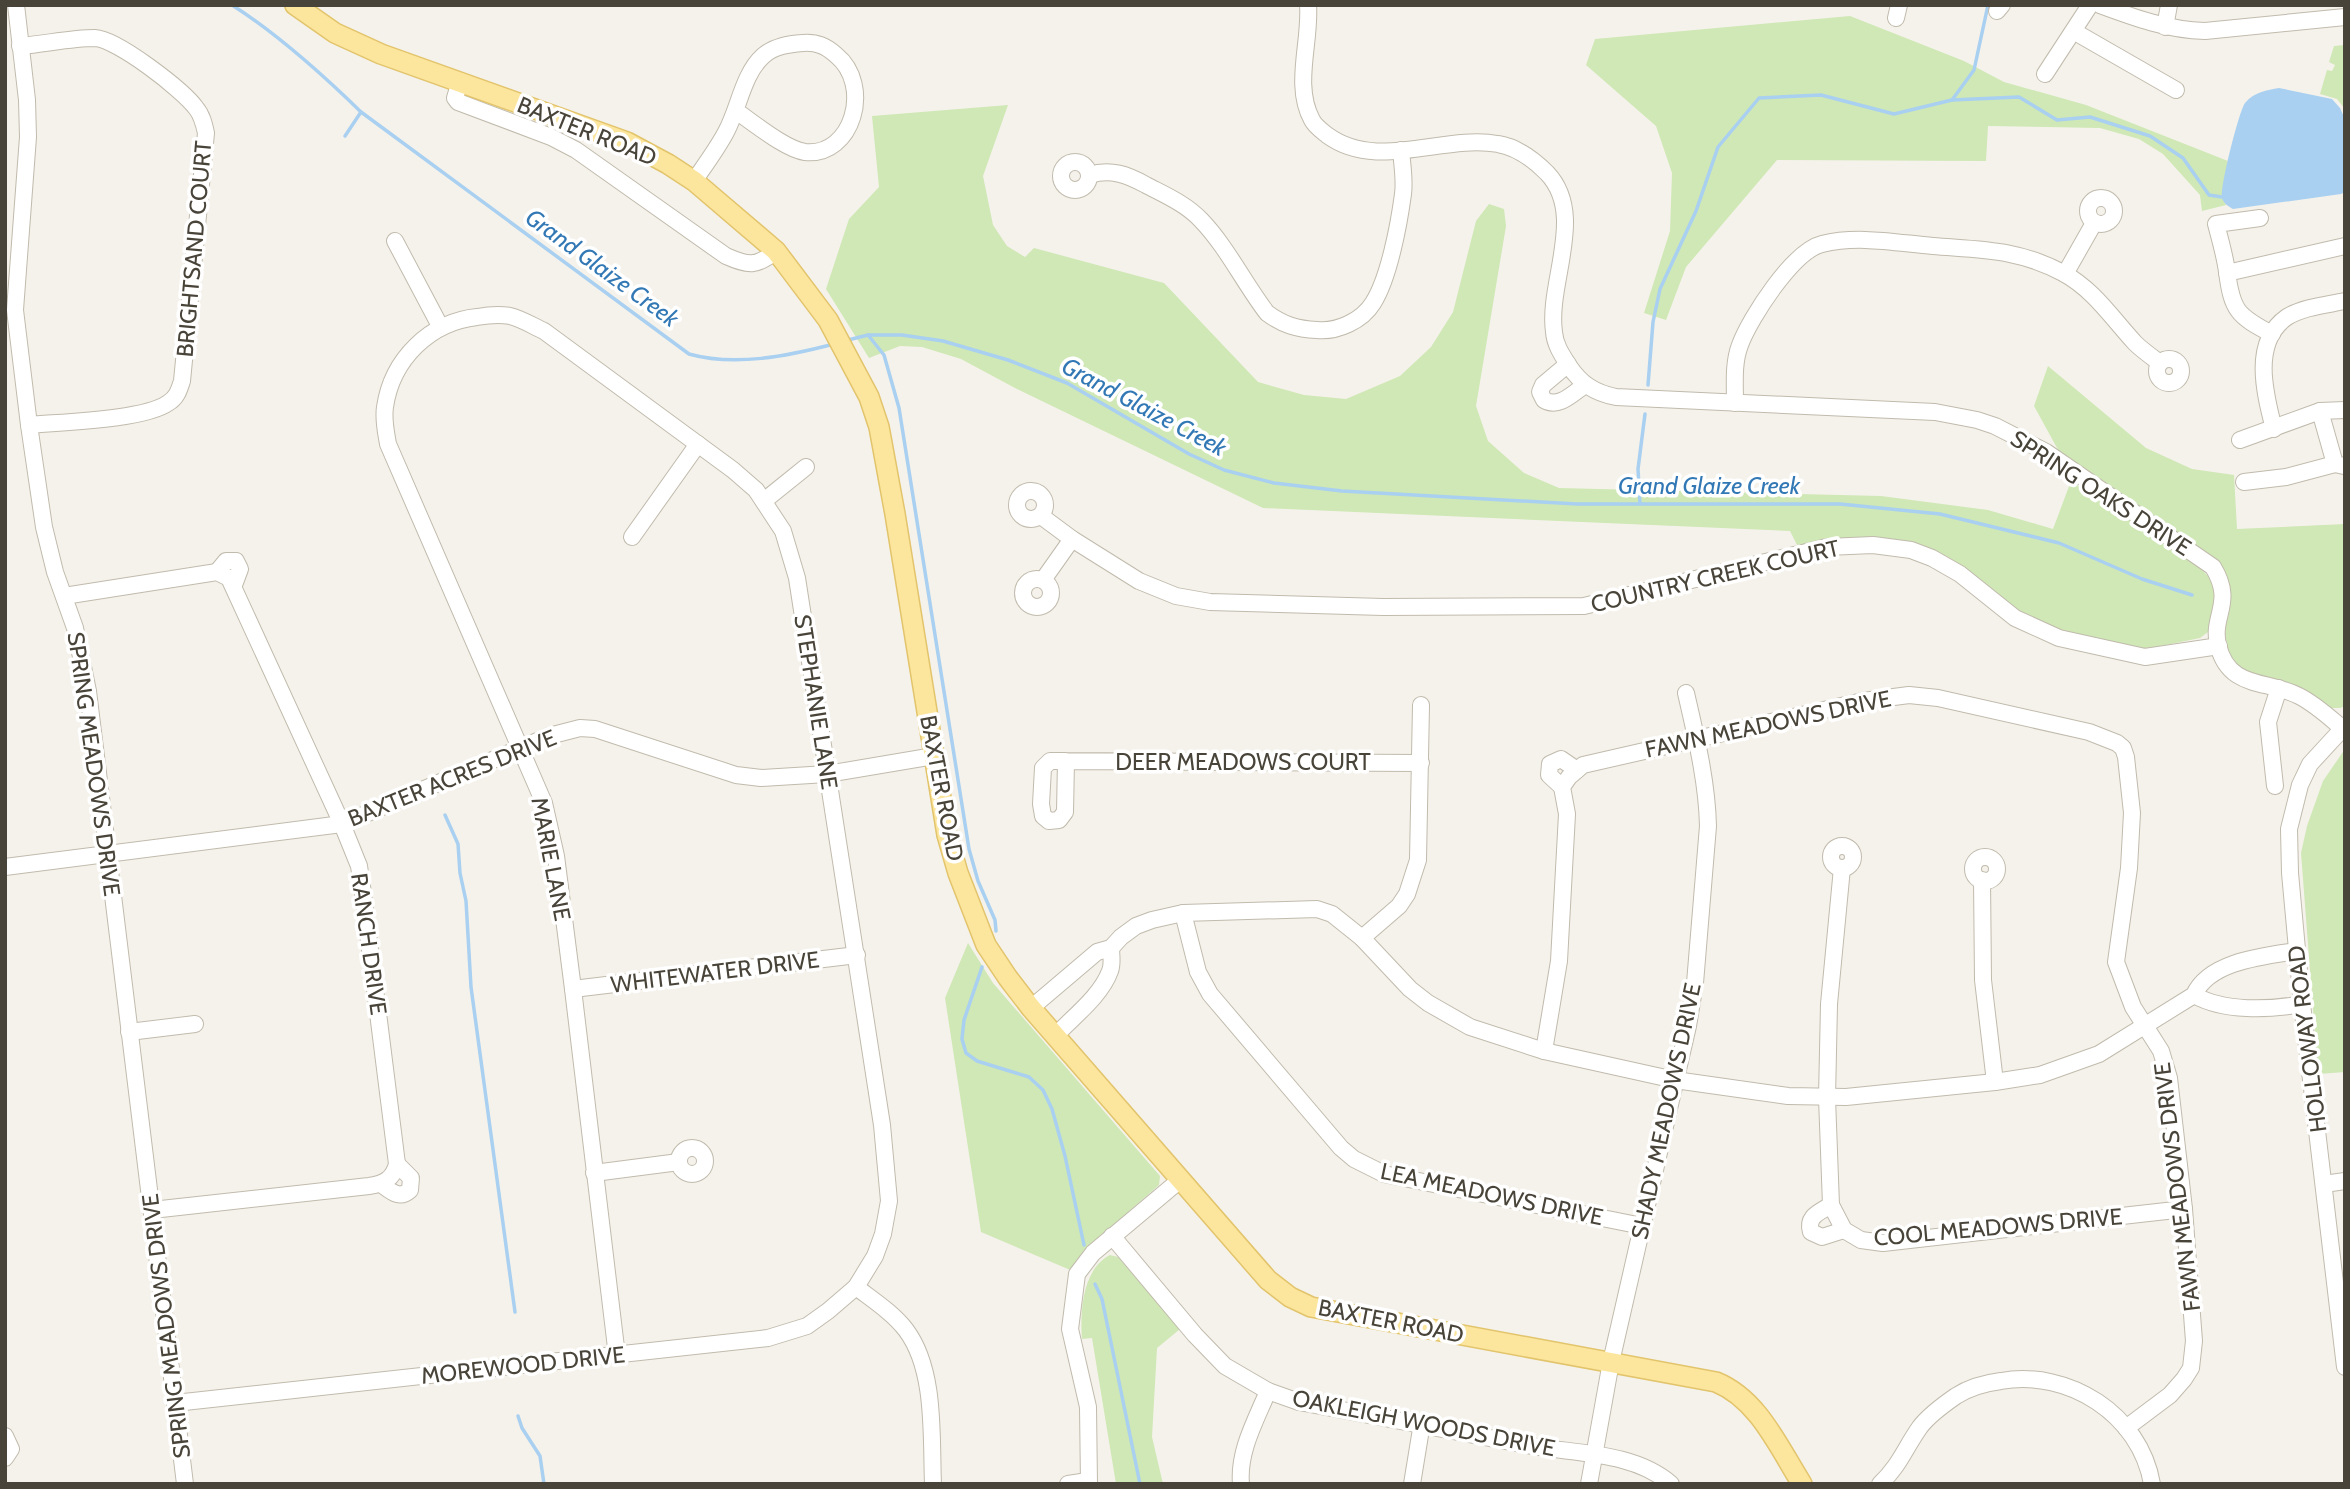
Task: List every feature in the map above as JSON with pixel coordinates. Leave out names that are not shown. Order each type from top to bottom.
[{"type":"main road","name":"BAXTER ROAD","points":[[295,5],[335,33],[381,54],[627,142],[694,181],[776,251],[828,320],[855,367],[879,427],[947,835],[973,916],[986,945],[1031,1008],[1268,1280],[1290,1297],[1311,1307],[1716,1382],[1734,1389],[1762,1419],[1802,1484]]},
{"type":"street","name":"SPRING MEADOWS DRIVE","points":[[16,5],[27,100],[28,137],[15,310],[44,527],[55,572],[75,628],[88,691],[185,1484]]},
{"type":"street","name":"SPRING OAKS DRIVE","points":[[1308,5],[1310,26],[1304,51],[1304,88],[1311,120],[1332,139],[1360,150],[1401,150],[1466,142],[1500,144],[1527,156],[1549,176],[1561,195],[1565,223],[1554,290],[1554,333],[1560,352],[1585,385],[1616,397],[1935,412],[1977,420],[2011,432],[2046,452],[2213,567],[2222,582],[2223,593],[2218,646]]},
{"type":"street","points":[[2045,74],[2075,32],[2090,5]]},
{"type":"street","points":[[2100,5],[2165,27],[2206,31],[2321,12],[2345,17]]},
{"type":"street","points":[[2165,27],[2169,5]]},
{"type":"street","points":[[2075,32],[2176,90]]},
{"type":"street","name":"BRIGHTSAND COURT","points":[[20,46],[97,38],[113,43],[197,108],[206,133],[179,391],[167,404],[148,412],[29,425]]},
{"type":"street","points":[[694,181],[726,133],[754,65],[766,54],[778,47],[811,42],[825,46],[846,63],[854,80],[855,110],[840,139],[822,151],[803,152],[736,111]]},
{"type":"street","points":[[460,81],[455,98],[458,103],[551,137],[576,150],[726,256],[756,264],[776,251]]},
{"type":"street","points":[[1090,175],[1112,172],[1134,178],[1172,198],[1199,218],[1216,238],[1267,313],[1278,322],[1292,327],[1322,331],[1338,329],[1352,322],[1372,306],[1380,289],[1394,244],[1404,191],[1401,150]]},
{"type":"street","points":[[2260,218],[2216,223],[2227,284],[2239,313],[2249,322],[2272,334]]},
{"type":"street","points":[[2065,274],[2094,223]]},
{"type":"street","points":[[1735,403],[1736,359],[1740,344],[1783,273],[1805,251],[1819,244],[1848,239],[2003,252],[2035,259],[2065,274],[2096,297],[2136,344],[2160,363]]},
{"type":"street","points":[[395,241],[440,326]]},
{"type":"street","points":[[2227,273],[2345,246]]},
{"type":"street","points":[[2274,429],[2266,395],[2263,363],[2272,334],[2286,318],[2305,309],[2345,301]]},
{"type":"street","name":"STEPHANIE LANE","points":[[440,326],[466,318],[509,316],[544,331],[733,470],[765,500],[783,531],[797,578],[882,1125],[889,1201],[875,1256],[856,1287]]},
{"type":"street","name":"MARIE LANE","points":[[440,326],[414,346],[397,374],[385,405],[388,444],[544,803],[555,856],[573,989],[617,1356]]},
{"type":"street","points":[[1568,365],[1543,384],[1541,392],[1544,400],[1551,404],[1559,402],[1585,385]]},
{"type":"street","points":[[2240,440],[2320,411],[2345,410]]},
{"type":"street","points":[[2244,482],[2286,477],[2340,465],[2320,411]]},
{"type":"street","points":[[632,537],[698,444]]},
{"type":"street","points":[[765,500],[806,467]]},
{"type":"street","name":"COUNTRY CREEK COURT","points":[[1041,516],[1139,582],[1183,597],[1229,604],[1382,607],[1584,606],[1827,547],[1891,545],[1932,558],[1954,569],[2015,618],[2059,638],[2145,657],[2218,646]]},
{"type":"street","points":[[1043,580],[1072,539]]},
{"type":"street","name":"RANCH DRIVE","points":[[64,596],[216,572],[229,578],[234,584],[359,866],[397,1164],[411,1178],[410,1190],[405,1194],[397,1195],[381,1184]]},
{"type":"street","points":[[2218,646],[2231,671],[2239,677],[2302,697],[2344,727]]},
{"type":"street","points":[[2275,786],[2268,722],[2279,688]]},
{"type":"street","name":"SHADY MEADOWS DRIVE","points":[[1589,1484],[1611,1362],[1692,1003],[1708,827],[1703,769],[1686,693]]},
{"type":"street","name":"FAWN MEADOWS DRIVE","points":[[1544,1051],[1559,961],[1569,778],[1593,762],[1863,701],[1909,695],[1938,698],[2089,732],[2117,743],[2123,748],[2126,757],[2132,813],[2129,868],[2116,961],[2133,1007],[2161,1051],[2165,1063],[2184,1209],[2194,1342],[2190,1367],[2184,1379],[2170,1395],[2126,1428]]},
{"type":"street","points":[[1362,938],[1399,906],[1413,879],[1418,860],[1421,705]]},
{"type":"street","name":"HOLLOWAY ROAD","points":[[2344,727],[2310,764],[2293,807],[2289,829],[2290,873],[2302,1004],[2345,1367]]},
{"type":"street","name":"BAXTER ACRES DRIVE","points":[[5,867],[342,824],[521,748],[565,732],[588,729],[609,732],[736,775],[773,779],[827,774],[934,756]]},
{"type":"street","name":"DEER MEADOWS COURT","points":[[1066,761],[1421,763]]},
{"type":"street","name":"COOL MEADOWS DRIVE","points":[[1842,868],[1829,1004],[1827,1098],[1831,1205],[1844,1230],[1861,1240],[1883,1243],[2184,1209]]},
{"type":"street","points":[[1982,880],[1983,980],[1994,1082]]},
{"type":"street","points":[[1031,1008],[1097,952],[1111,948],[1136,926],[1152,920],[1183,914],[1317,909],[1332,914],[1362,938],[1403,982],[1427,1003],[1470,1027],[1544,1051],[1675,1080],[1788,1096],[1827,1098],[2040,1075],[2099,1054],[2143,1024],[2194,996],[2197,987],[2217,972],[2252,958],[2297,951]]},
{"type":"street","name":"LEA MEADOWS DRIVE","points":[[1183,914],[1198,972],[1210,994],[1341,1148],[1354,1159],[1384,1174],[1642,1226]]},
{"type":"street","points":[[1055,1036],[1091,999],[1105,980],[1111,968],[1111,948]]},
{"type":"street","name":"WHITEWATER DRIVE","points":[[573,989],[857,955]]},
{"type":"street","points":[[2194,996],[2202,1000],[2247,1008],[2274,1009],[2302,1004]]},
{"type":"street","points":[[129,1032],[195,1024]]},
{"type":"street","points":[[594,1173],[679,1162]]},
{"type":"street","points":[[152,1210],[381,1184],[392,1175],[397,1164]]},
{"type":"street","points":[[1068,1484],[1088,1483],[1088,1407],[1070,1329],[1077,1274],[1093,1253],[1180,1180]]},
{"type":"street","points":[[2325,1184],[2345,1181]]},
{"type":"street","points":[[1831,1205],[1812,1217],[1809,1224],[1811,1231],[1822,1237],[1844,1230]]},
{"type":"street","name":"OAKLEIGH WOODS DRIVE","points":[[1112,1236],[1217,1358],[1237,1374],[1268,1391],[1299,1402],[1534,1446],[1595,1453],[1644,1467],[1671,1484]]},
{"type":"street","points":[[856,1287],[905,1328],[920,1356],[925,1370],[929,1404],[933,1484]]},
{"type":"street","name":"MOREWOOD DRIVE","points":[[175,1403],[768,1338],[790,1334],[807,1326],[856,1287]]},
{"type":"street","points":[[1889,1481],[1920,1428],[1931,1415],[1959,1394],[1985,1384],[2027,1378],[2071,1387],[2101,1403],[2126,1428],[2146,1461],[2152,1484]]},
{"type":"street","points":[[1241,1484],[1240,1472],[1248,1438],[1268,1391]]},
{"type":"street","points":[[1412,1484],[1422,1423]]},
{"type":"street","points":[[5,1436],[11,1450],[5,1458]]},
{"type":"green space","points":[[1850,16],[1964,61],[2004,82],[2086,105],[2228,161],[2222,197],[2226,205],[2202,211],[2200,195],[2163,154],[2139,139],[2100,128],[1988,126],[1986,161],[1777,160],[1686,267],[1666,320],[1644,313],[1670,231],[1672,173],[1656,126],[1586,65],[1595,39]]},
{"type":"green space","points":[[2345,45],[2345,109],[2337,99],[2320,94],[2327,70],[2332,71],[2335,65],[2329,62],[2334,46]]},
{"type":"green space","points":[[1008,105],[983,176],[993,225],[1007,246],[1025,257],[1034,248],[1164,283],[1258,382],[1304,395],[1346,399],[1400,376],[1431,347],[1453,312],[1476,221],[1489,204],[1504,209],[1506,226],[1476,406],[1488,441],[1524,473],[1559,488],[1881,496],[1988,510],[2053,529],[2071,481],[2195,563],[2208,576],[2213,586],[2213,622],[2208,632],[2200,638],[2151,648],[2133,648],[2035,623],[1952,562],[1926,547],[1901,540],[1859,537],[1798,547],[1790,531],[1263,508],[1015,388],[961,359],[922,347],[900,346],[869,358],[826,289],[849,219],[879,187],[872,116]]},
{"type":"green space","points":[[2048,366],[2146,448],[2192,469],[2234,475],[2237,529],[2345,524],[2345,706],[2328,708],[2236,667],[2228,650],[2225,634],[2230,586],[2227,578],[2062,457],[2034,406]]},
{"type":"green space","points":[[2345,749],[2345,1072],[2318,1074],[2301,853],[2307,826],[2323,781]]},
{"type":"green space","points":[[968,943],[993,983],[1160,1176],[1159,1185],[1102,1235],[1075,1272],[981,1232],[945,998]]},
{"type":"green space","points":[[1110,1255],[1118,1257],[1180,1329],[1157,1348],[1152,1437],[1163,1484],[1116,1484],[1092,1338],[1082,1339],[1083,1305],[1088,1281],[1094,1270]]},
{"type":"water","points":[[2279,88],[2332,99],[2340,108],[2345,119],[2345,192],[2233,209],[2224,202],[2222,191],[2230,149],[2242,109],[2249,99],[2257,94]]},
{"type":"waterway","name":"Grand Glaize Creek","points":[[232,5],[299,55],[361,112],[689,354],[743,360],[780,356],[834,344]]},
{"type":"waterway","points":[[1648,385],[1653,322],[1660,289],[1696,211],[1718,147],[1759,98],[1821,95],[1894,114],[1952,100],[1974,70],[1988,5]]},
{"type":"waterway","points":[[1952,100],[2019,97],[2057,120],[2090,117],[2150,136],[2183,158],[2209,195],[2222,197]]},
{"type":"waterway","points":[[345,136],[361,112]]},
{"type":"waterway","points":[[868,335],[884,355],[899,408],[969,849],[978,881],[995,920],[996,931]]},
{"type":"waterway","name":"Grand Glaize Creek","points":[[848,340],[868,335],[902,335],[943,341],[1008,360],[1067,383],[1189,454],[1224,470],[1274,483],[1342,491],[1577,504],[1840,504],[1940,514],[2059,543],[2142,579],[2192,595]]},
{"type":"waterway","points":[[1640,504],[1638,469],[1645,414]]},
{"type":"waterway","points":[[445,815],[458,844],[466,901],[471,987],[515,1312]]},
{"type":"waterway","points":[[982,967],[964,1020],[962,1039],[966,1053],[977,1061],[1029,1077],[1043,1090],[1052,1109],[1065,1156],[1084,1245]]},
{"type":"waterway","points":[[1095,1284],[1102,1299],[1140,1484]]},
{"type":"waterway","points":[[518,1416],[522,1428],[540,1456],[544,1484]]}]
